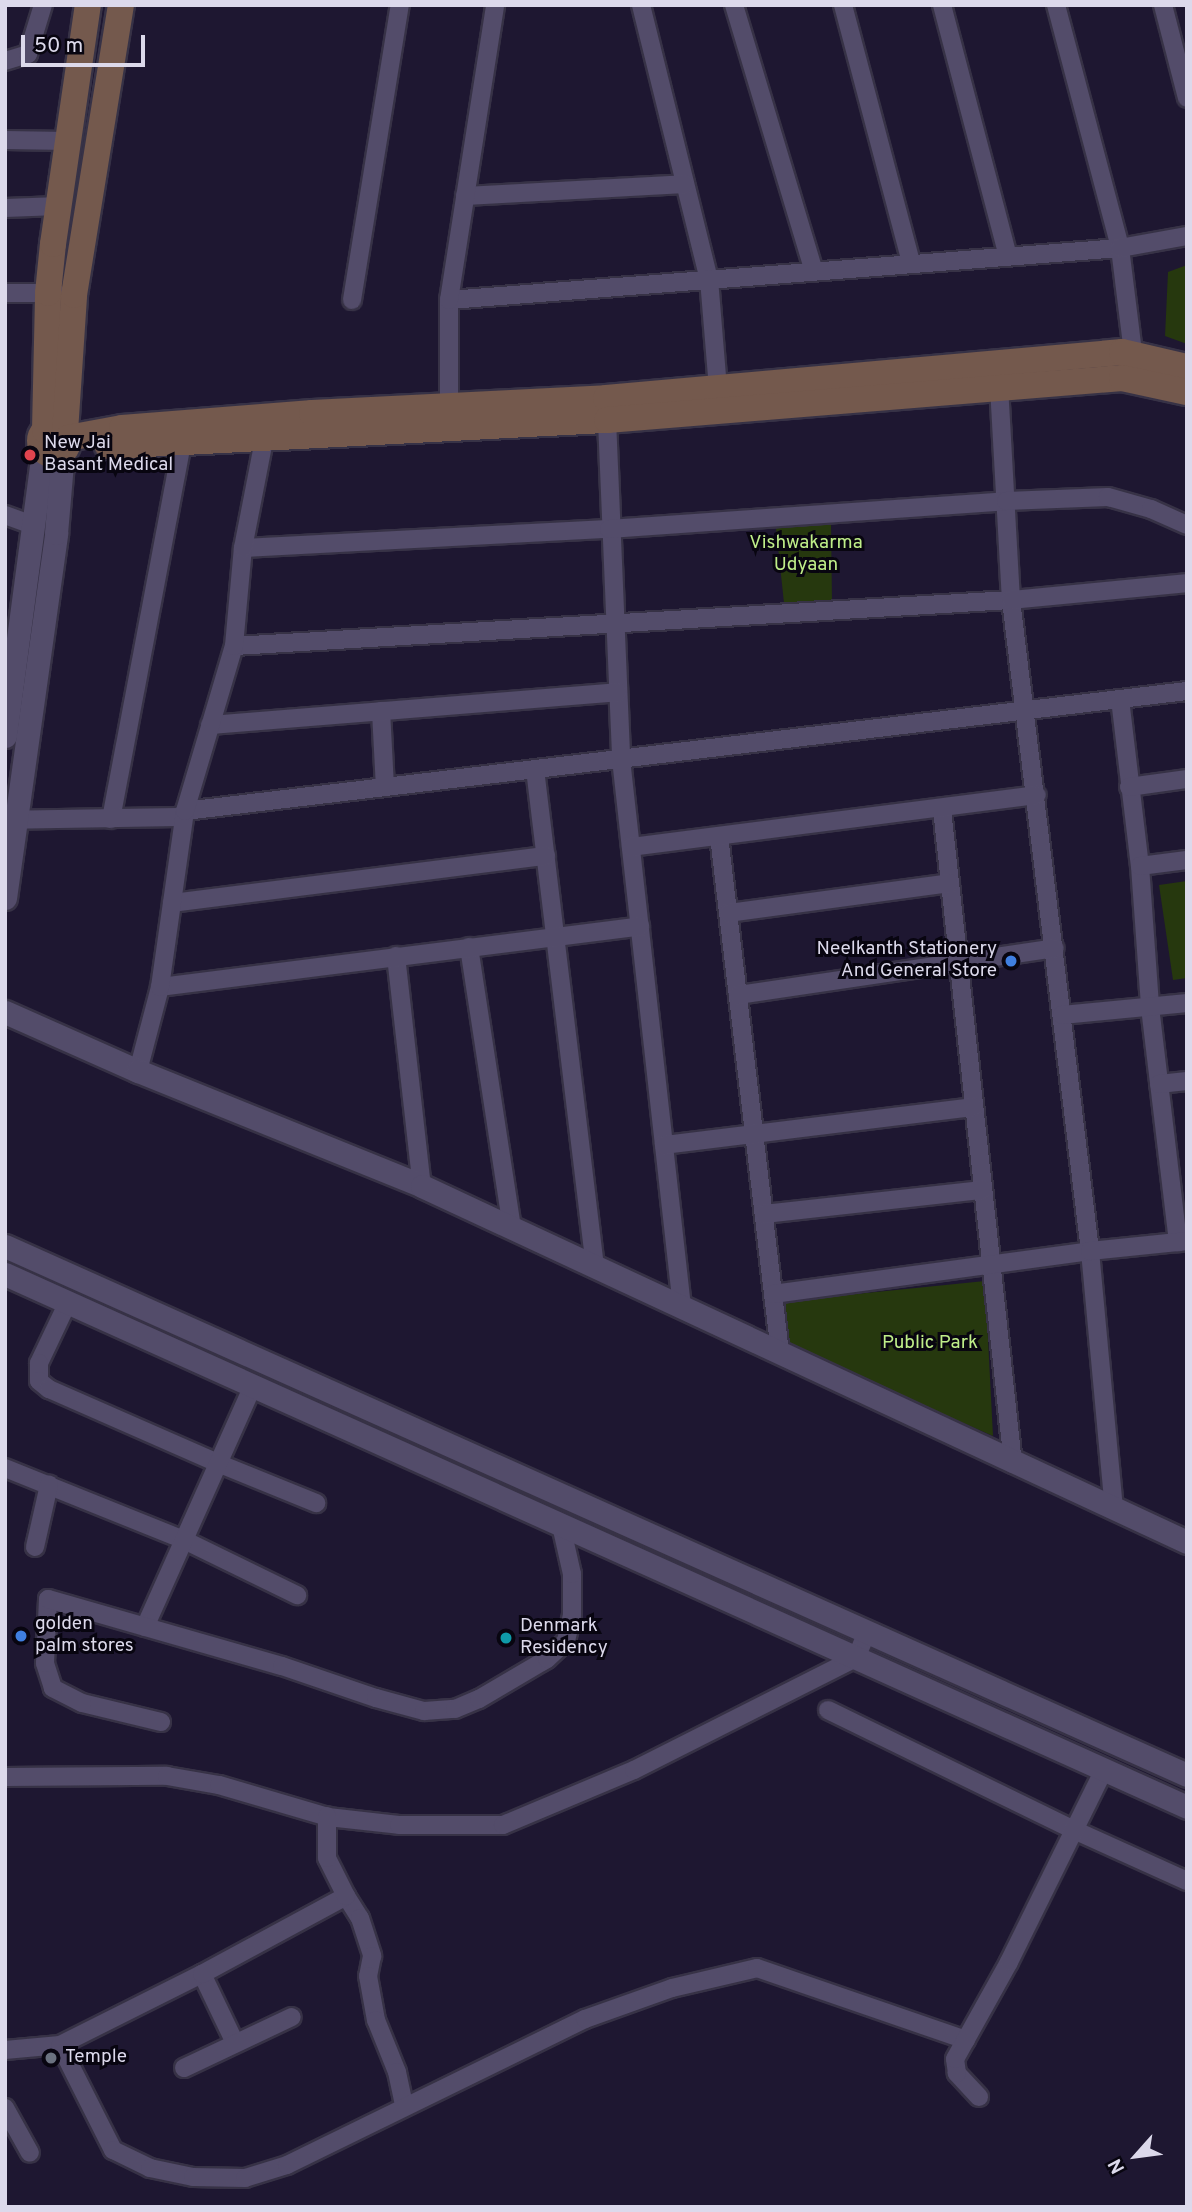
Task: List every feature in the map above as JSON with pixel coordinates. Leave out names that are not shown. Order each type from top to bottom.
[{"type":"main road","points":[[59,441],[59,206],[88,5]]},
{"type":"main road","points":[[61,294],[121,5]]},
{"type":"main road","points":[[59,441],[122,428],[718,388],[1133,353],[1187,367]]},
{"type":"main road","points":[[59,441],[182,444],[607,420],[1122,378],[1187,392]]},
{"type":"street","points":[[5,61],[28,54],[43,5]]},
{"type":"street","points":[[352,300],[400,5]]},
{"type":"street","points":[[449,406],[449,300],[495,5]]},
{"type":"street","points":[[641,5],[709,279],[718,388]]},
{"type":"street","points":[[734,5],[813,269]]},
{"type":"street","points":[[843,5],[911,263]]},
{"type":"street","points":[[942,5],[1008,256]]},
{"type":"street","points":[[1056,5],[1119,248],[1133,353]]},
{"type":"street","points":[[1163,5],[1187,98]]},
{"type":"street","points":[[5,140],[68,142]]},
{"type":"street","points":[[465,196],[685,184]]},
{"type":"street","points":[[5,208],[59,206]]},
{"type":"street","points":[[449,300],[813,269],[1119,248],[1187,236]]},
{"type":"street","points":[[5,293],[61,294]]},
{"type":"street","points":[[999,386],[1011,600],[1027,708],[1090,1251],[1114,1508]]},
{"type":"street","points":[[607,420],[609,529],[621,759],[682,1307]]},
{"type":"street","points":[[138,1071],[160,987],[184,814],[234,646],[243,548],[264,440]]},
{"type":"street","points":[[5,736],[33,525],[59,441]]},
{"type":"street","points":[[5,898],[11,820],[56,533],[59,441]]},
{"type":"street","points":[[111,819],[182,444]]},
{"type":"street","points":[[243,548],[609,529],[1006,501],[1108,497],[1151,509],[1187,525]]},
{"type":"street","points":[[5,515],[33,525]]},
{"type":"street","points":[[234,646],[614,626],[1011,600],[1187,583]]},
{"type":"street","points":[[11,820],[111,819],[184,814],[1027,708],[1187,691]]},
{"type":"street","points":[[210,725],[618,692]]},
{"type":"street","points":[[773,1294],[1182,1241],[1168,1163],[1150,1007],[1140,866],[1121,699]]},
{"type":"street","points":[[381,711],[386,787]]},
{"type":"street","points":[[535,769],[595,1267]]},
{"type":"street","points":[[1129,787],[1187,779]]},
{"type":"street","points":[[631,847],[1037,795]]},
{"type":"street","points":[[942,809],[1013,1464]]},
{"type":"street","points":[[719,836],[780,1353]]},
{"type":"street","points":[[172,903],[546,856]]},
{"type":"street","points":[[1140,866],[1187,860]]},
{"type":"street","points":[[729,913],[950,883]]},
{"type":"street","points":[[160,987],[640,926]]},
{"type":"street","points":[[468,947],[512,1228]]},
{"type":"street","points":[[738,995],[1055,948]]},
{"type":"street","points":[[396,956],[422,1186]]},
{"type":"street","points":[[1062,1015],[1187,1003]]},
{"type":"street","points":[[5,1013],[138,1071],[422,1186],[1013,1464],[1187,1542]]},
{"type":"street","points":[[1159,1084],[1187,1081]]},
{"type":"street","points":[[664,1145],[974,1107]]},
{"type":"street","points":[[1168,1163],[1187,1160]]},
{"type":"street","points":[[764,1214],[983,1190]]},
{"type":"street","points":[[5,1246],[1187,1775]]},
{"type":"street","points":[[5,1274],[1187,1807]]},
{"type":"street","points":[[68,1302],[39,1363],[39,1381],[49,1389],[316,1503]]},
{"type":"street","points":[[145,1627],[253,1385]]},
{"type":"street","points":[[5,1468],[184,1540],[297,1595]]},
{"type":"street","points":[[36,1547],[49,1485]]},
{"type":"street","points":[[161,1722],[82,1703],[53,1688],[45,1663],[48,1599],[282,1665],[376,1698],[424,1711],[456,1709],[479,1699],[547,1659],[566,1641],[572,1615],[572,1574],[561,1525]]},
{"type":"street","points":[[5,1777],[167,1776],[219,1785],[327,1816],[399,1825],[503,1825],[634,1770],[856,1658],[867,1632]]},
{"type":"street","points":[[828,1710],[1074,1830],[1187,1881]]},
{"type":"street","points":[[979,2097],[957,2073],[955,2059],[1009,1962],[1104,1770]]},
{"type":"street","points":[[327,1816],[327,1858],[360,1918],[372,1956],[368,1976],[376,2020],[397,2072],[404,2106]]},
{"type":"street","points":[[5,2050],[60,2045],[202,1974],[346,1896]]},
{"type":"street","points":[[60,2045],[113,2150],[150,2168],[193,2177],[245,2178],[265,2174],[585,2019],[672,1988],[757,1968],[965,2040]]},
{"type":"street","points":[[202,1974],[235,2043]]},
{"type":"street","points":[[184,2068],[292,2017]]},
{"type":"street","points":[[5,2108],[30,2152]]},
{"type":"green space","points":[[1187,265],[1187,344],[1165,336],[1168,272]]},
{"type":"green space","name":"Vishwakarma Udyaan","points":[[831,523],[832,603],[784,603],[776,528]]},
{"type":"green space","points":[[1187,881],[1187,978],[1173,980],[1159,885]]},
{"type":"green space","name":"Public Park","points":[[985,1281],[993,1436],[785,1345],[777,1302]]},
{"type":"place","name":"New Jai Basant Medical","points":[[30,455]]},
{"type":"place","name":"Neelkanth Stationery And General Store","points":[[1011,961]]},
{"type":"place","name":"golden palm stores","points":[[21,1636]]},
{"type":"place","name":"Denmark Residency","points":[[506,1638]]},
{"type":"place","name":"Temple","points":[[51,2058]]}]
